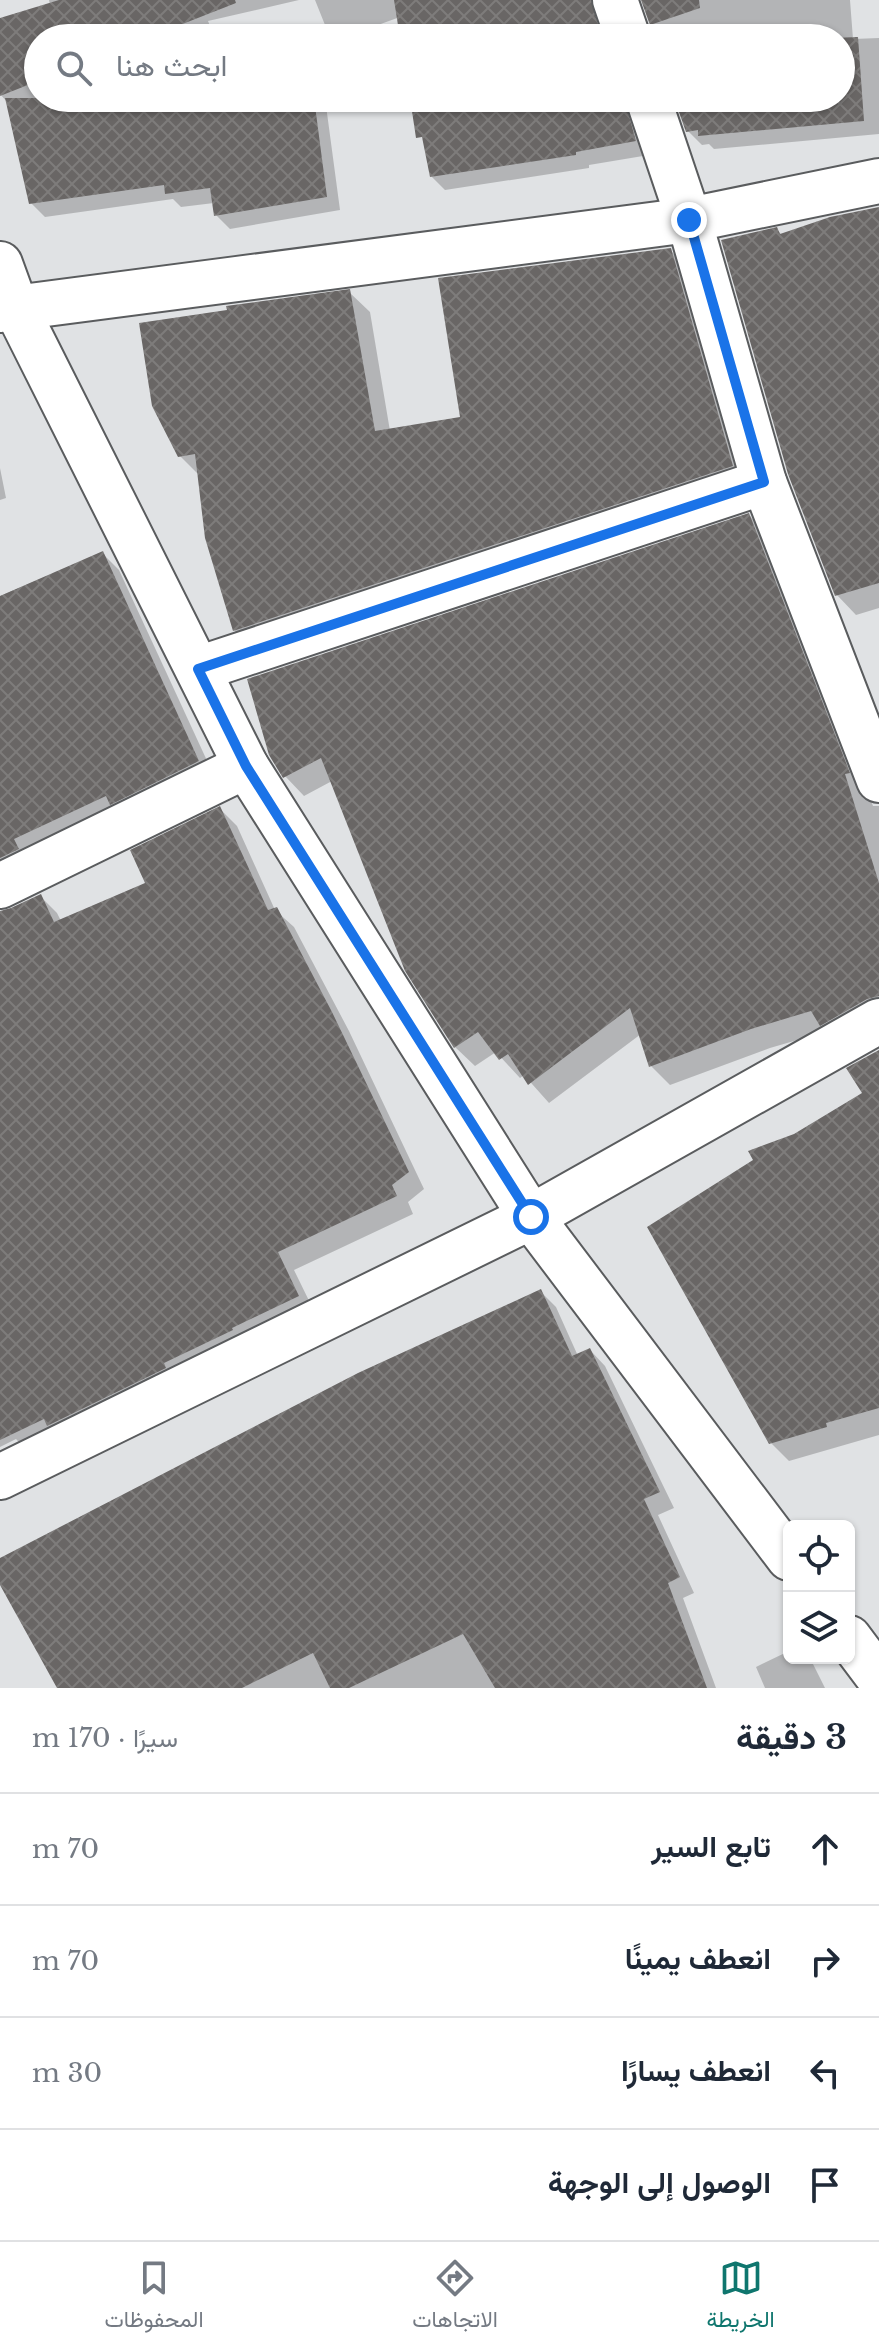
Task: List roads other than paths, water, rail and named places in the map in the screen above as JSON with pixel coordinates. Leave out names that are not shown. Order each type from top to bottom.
[{"type":"street","points":[[615,0],[623,24]]},
{"type":"street","points":[[653,112],[689,220],[764,482],[879,780]]},
{"type":"street","points":[[8,309],[689,220],[879,181]]},
{"type":"street","points":[[0,264],[8,309],[246,766],[531,1217],[783,1550]]},
{"type":"street","points":[[198,669],[764,482]]},
{"type":"street","points":[[0,886],[246,766]]},
{"type":"street","points":[[0,1477],[531,1217],[879,1021]]},
{"type":"street","points":[[855,1646],[879,1678]]}]
